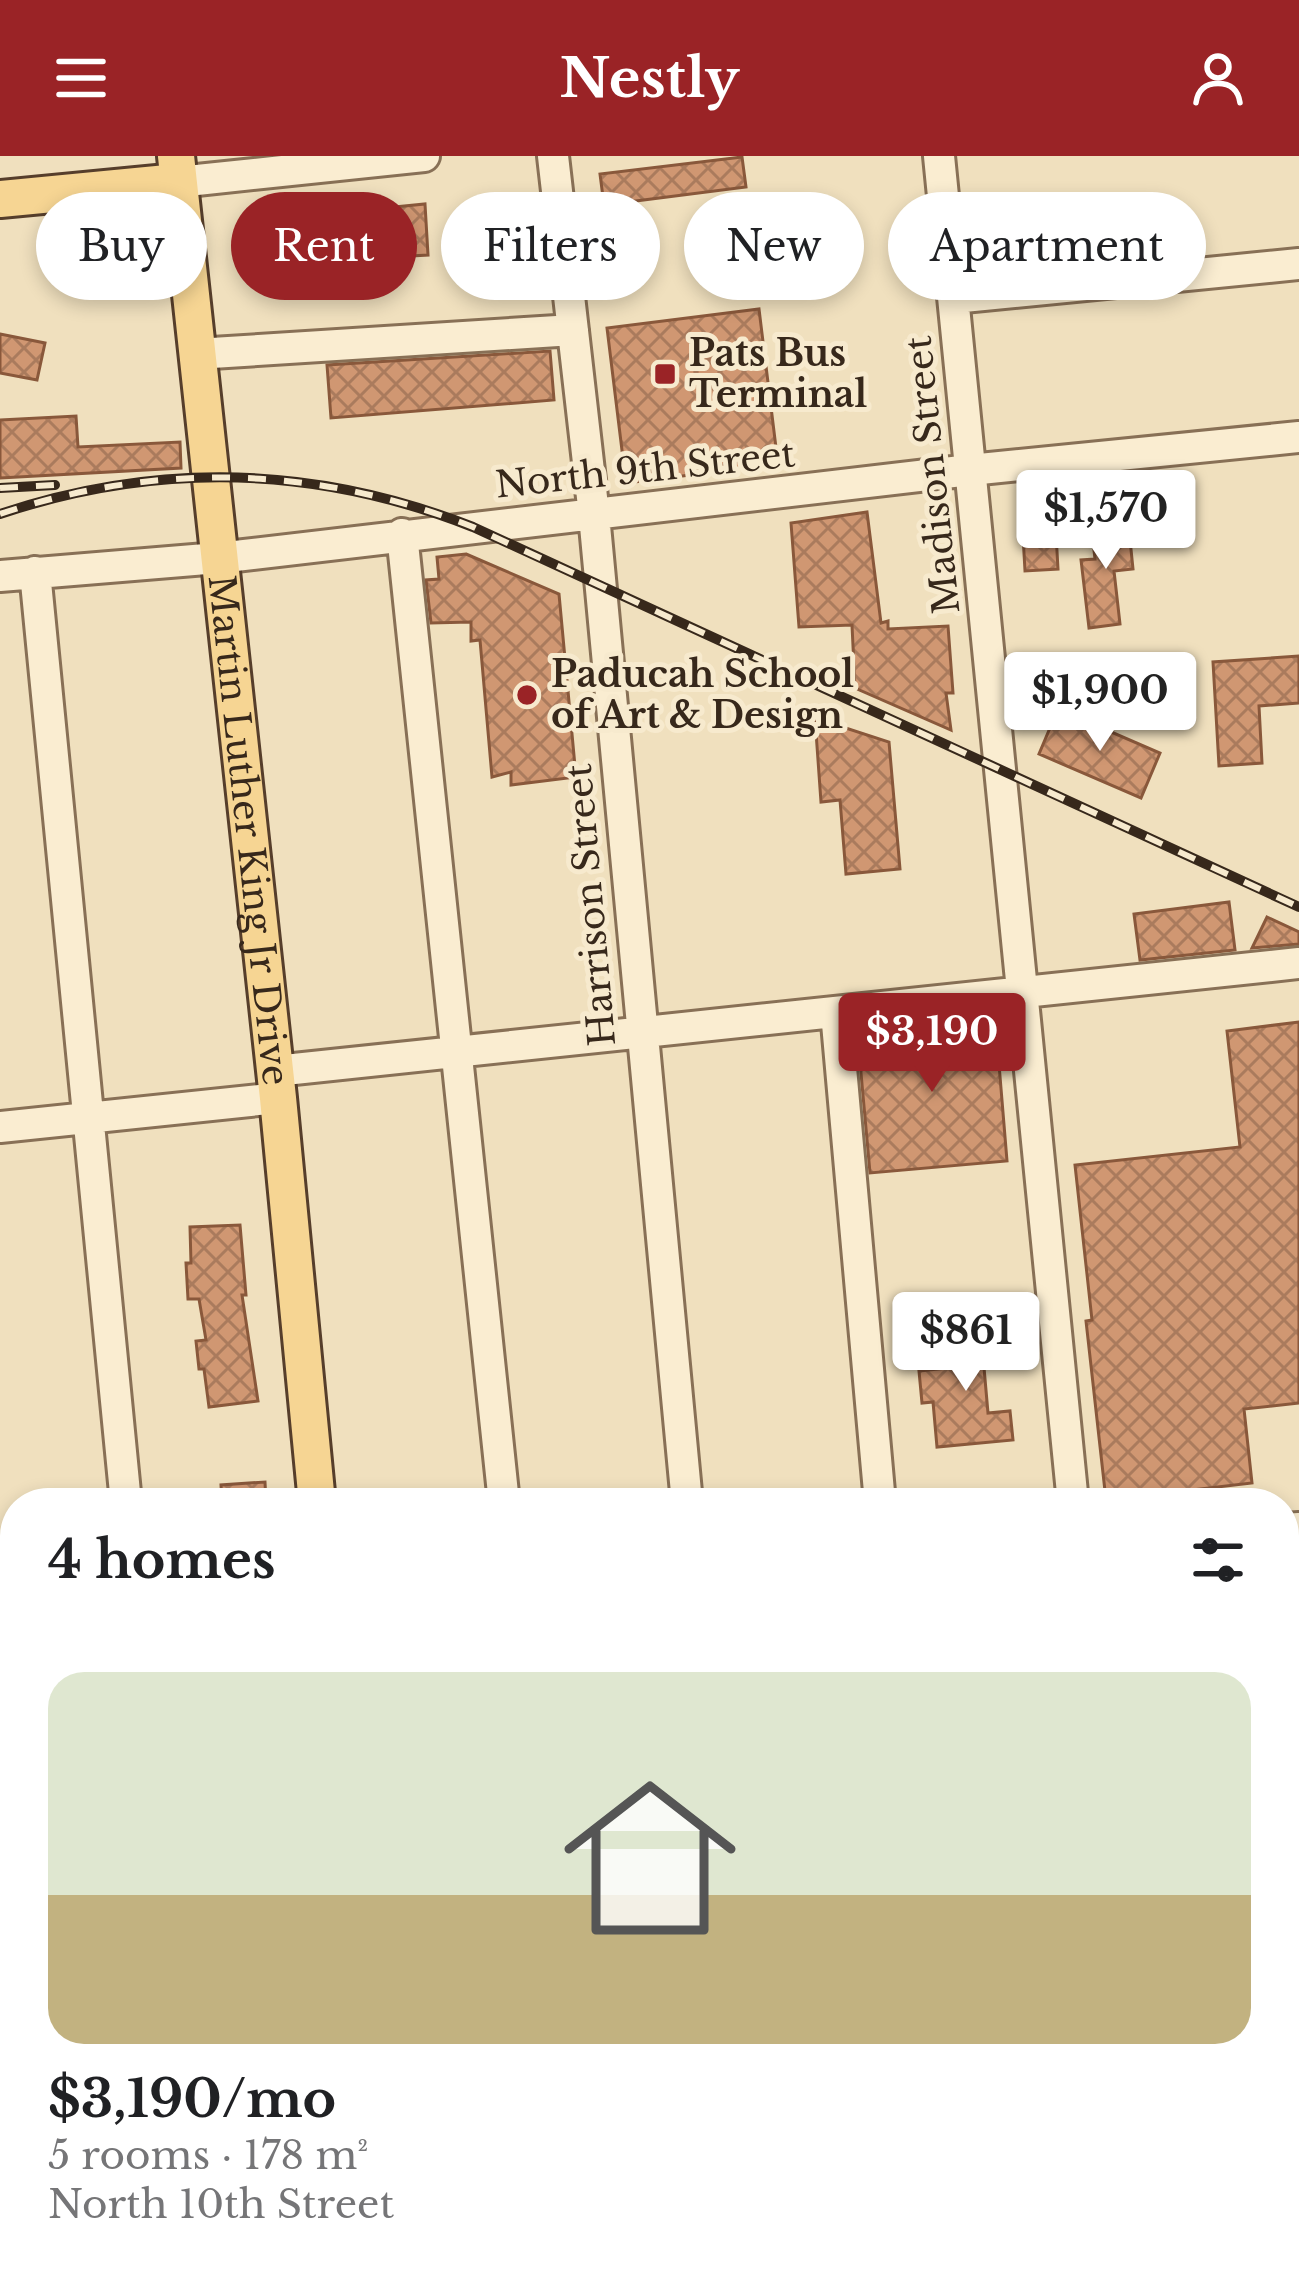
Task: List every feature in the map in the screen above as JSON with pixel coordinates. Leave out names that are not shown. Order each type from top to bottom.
[{"type":"main road","points":[[0,199],[177,169]]},
{"type":"main road","name":"Martin Luther King Jr Drive","points":[[177,169],[315,1488]]},
{"type":"street","points":[[177,169],[424,156]]},
{"type":"street","name":"Harrison Street","points":[[554,156],[594,515],[686,1488]]},
{"type":"street","name":"Madison Street","points":[[939,156],[943,192]]},
{"type":"street","points":[[1206,273],[1299,264]]},
{"type":"street","name":"Madison Street","points":[[953,300],[1072,1488]]},
{"type":"street","points":[[196,353],[573,330]]},
{"type":"street","name":"North 9th Street","points":[[0,576],[218,558],[1299,436]]},
{"type":"street","points":[[402,534],[504,1488]]},
{"type":"street","points":[[35,572],[124,1488]]},
{"type":"street","points":[[0,1127],[86,1118],[460,1052],[1299,963]]},
{"type":"street","points":[[836,1012],[879,1488]]},
{"type":"building","points":[[742,157],[746,187],[660,198],[660,192],[602,192],[600,174]]},
{"type":"building","points":[[425,204],[428,255],[417,256],[417,205]]},
{"type":"building","points":[[759,309],[778,464],[626,483],[607,328]]},
{"type":"building","points":[[0,334],[45,343],[37,380],[0,373]]},
{"type":"building","points":[[550,351],[554,400],[331,418],[327,365]]},
{"type":"building","points":[[76,416],[78,447],[180,442],[181,468],[0,478],[0,420]]},
{"type":"building","points":[[1054,498],[1058,569],[1025,571],[1021,500]]},
{"type":"building","points":[[867,512],[881,623],[888,621],[888,629],[948,626],[953,693],[946,693],[951,730],[855,688],[852,625],[799,627],[791,523]]},
{"type":"building","points":[[1128,520],[1133,569],[1114,571],[1120,624],[1089,628],[1081,560],[1095,559],[1091,524]]},
{"type":"building","name":"Paducah School of Art & Design","points":[[466,554],[559,594],[576,777],[511,785],[511,772],[492,777],[480,640],[471,641],[471,622],[431,623],[426,580],[439,579],[437,557]]},
{"type":"building","points":[[1299,656],[1299,703],[1259,706],[1262,763],[1219,766],[1213,662]]},
{"type":"building","points":[[1058,709],[1160,753],[1141,798],[1039,754]]},
{"type":"building","points":[[815,718],[889,742],[900,869],[846,874],[840,800],[821,802]]},
{"type":"building","points":[[1229,902],[1235,950],[1140,960],[1134,914]]},
{"type":"building","points":[[1267,917],[1299,932],[1299,944],[1252,948]]},
{"type":"building","points":[[995,1016],[1007,1161],[870,1173],[857,1029]]},
{"type":"building","points":[[1299,1022],[1299,1403],[1244,1409],[1252,1483],[1105,1488],[1075,1165],[1240,1147],[1227,1031]]},
{"type":"building","points":[[240,1225],[246,1295],[242,1295],[258,1401],[209,1407],[196,1341],[206,1340],[199,1299],[188,1299],[190,1227]]},
{"type":"building","points":[[995,1315],[998,1343],[982,1345],[988,1413],[1010,1411],[1013,1440],[937,1447],[933,1402],[922,1403],[919,1371],[968,1366],[963,1318]]},
{"type":"building","points":[[265,1482],[265,1488],[221,1488]]},
{"type":"railway","points":[[0,514],[119,485],[238,478],[297,482],[415,507],[473,527],[1299,907]]},
{"type":"railway","points":[[0,488],[55,485]]},
{"type":"place","name":"Pats Bus Terminal","points":[[665,374]]},
{"type":"place","name":"Paducah School of Art & Design","points":[[527,695]]}]
